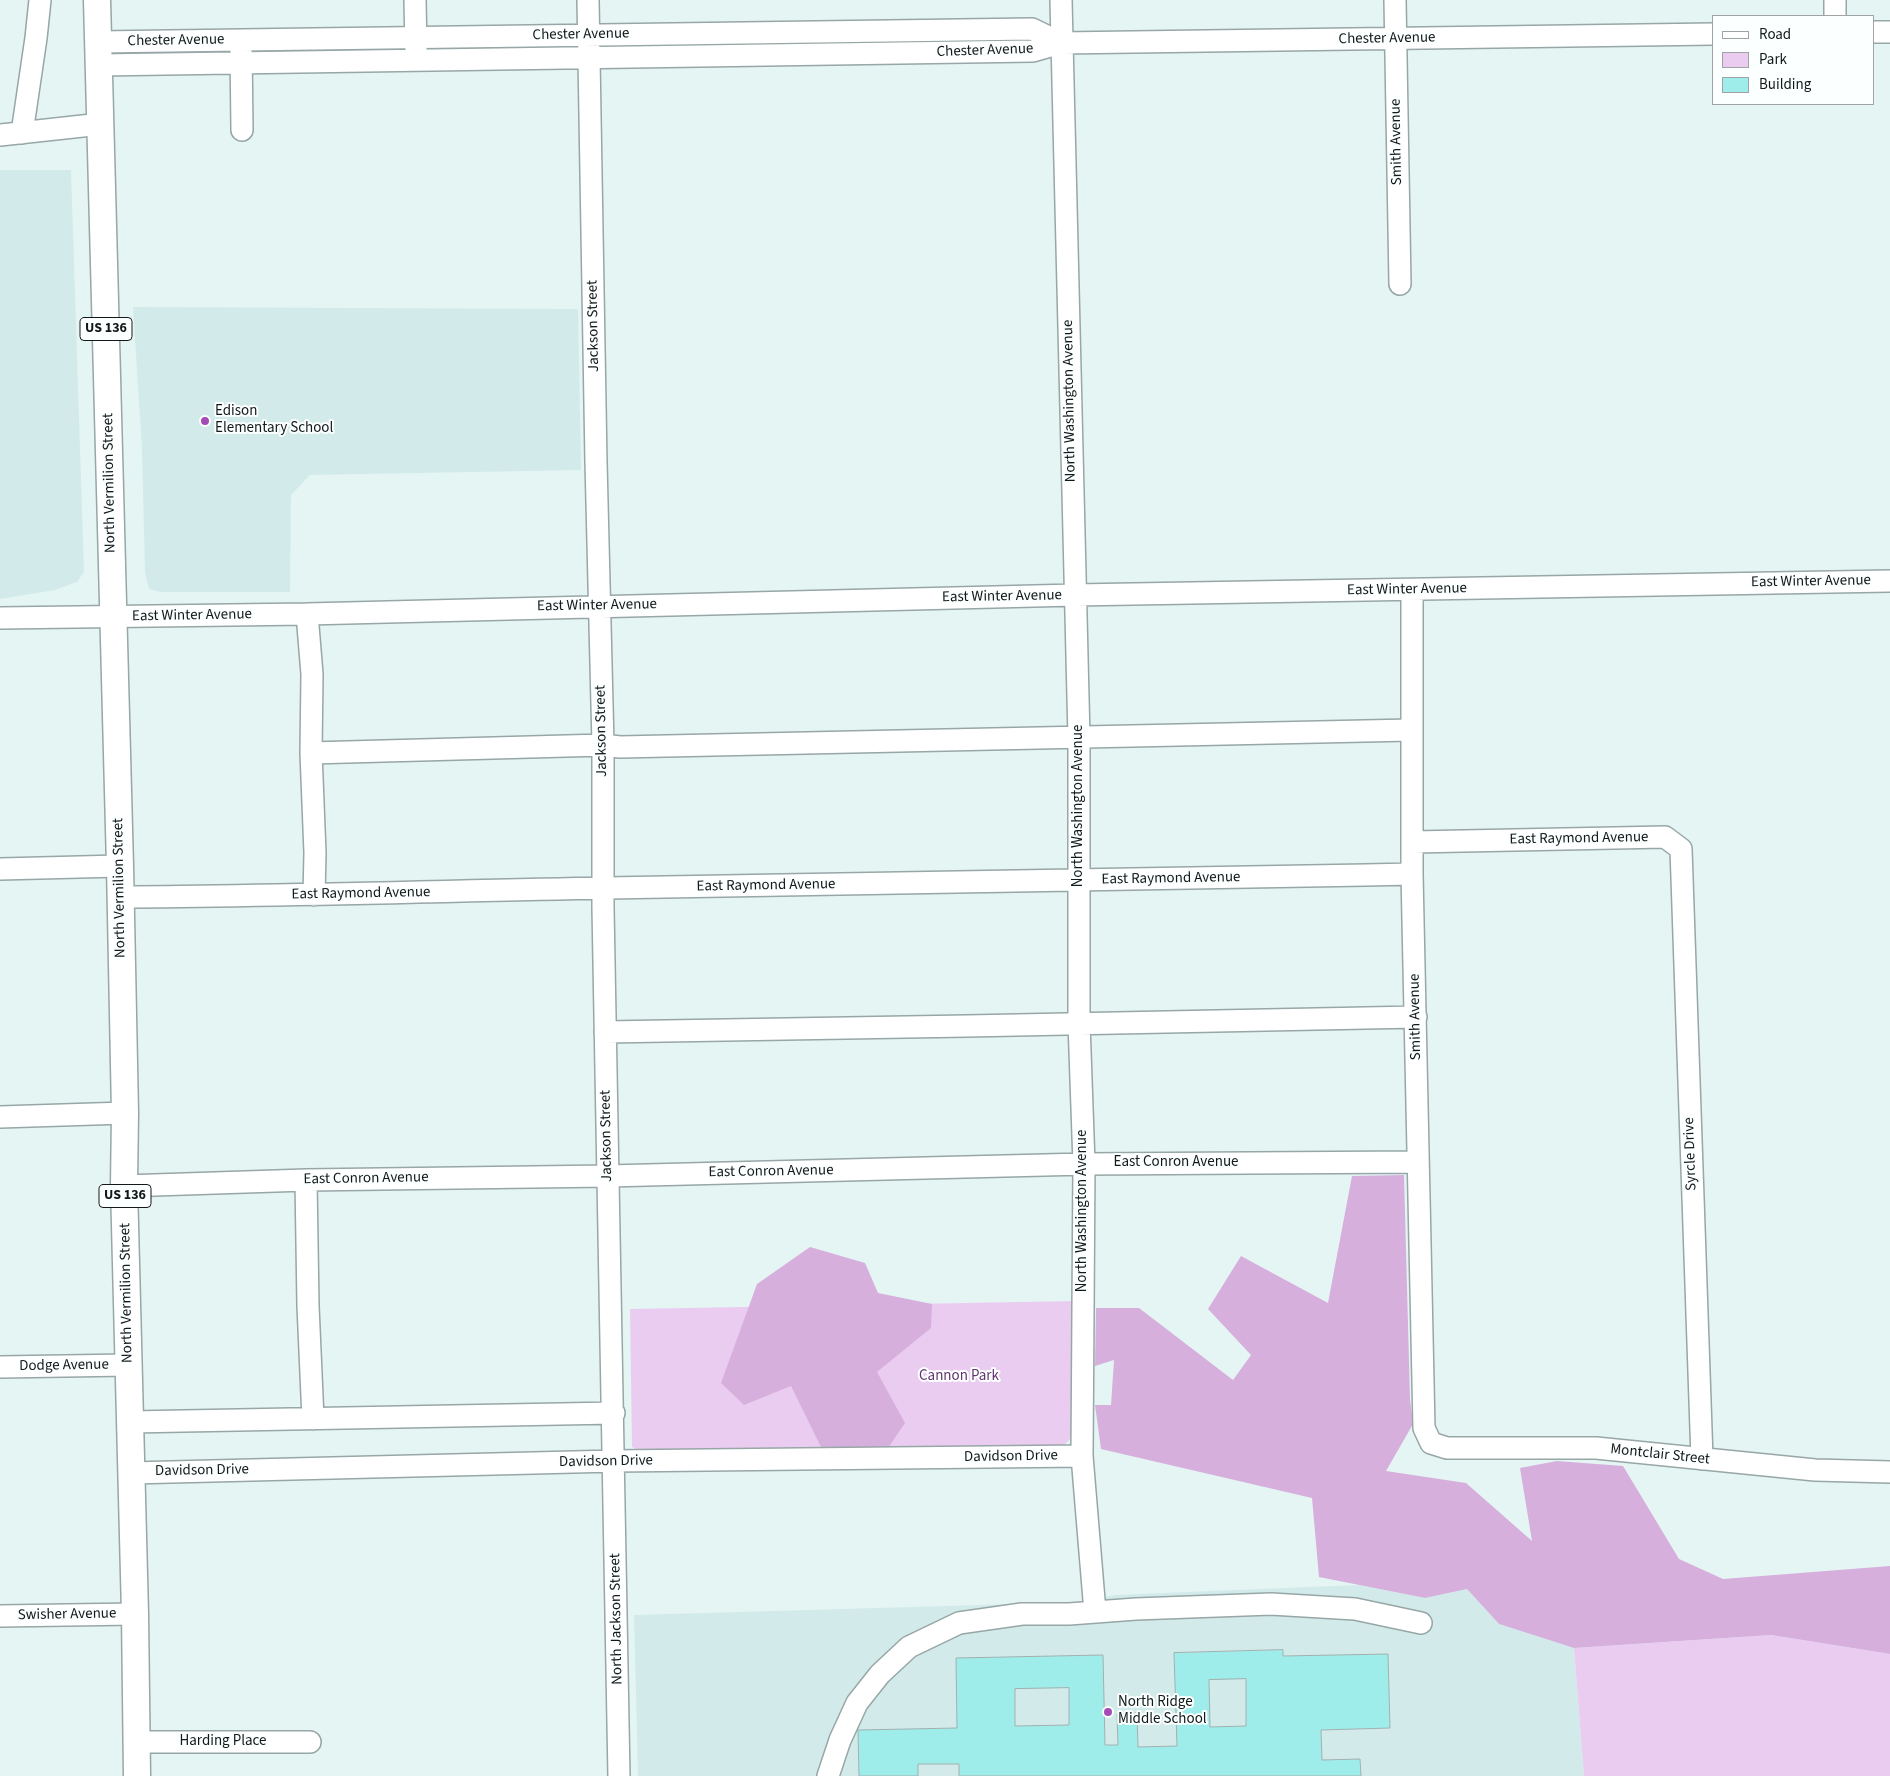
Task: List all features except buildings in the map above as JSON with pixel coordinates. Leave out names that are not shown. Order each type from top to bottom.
[{"type":"main road","name":"North Vermilion Street","points":[[97,0],[120,866],[125,1113],[124,1186],[135,1614],[137,1776]]},
{"type":"street","points":[[22,133],[40,0]]},
{"type":"street","points":[[415,0],[416,60]]},
{"type":"street","name":"Jackson Street","points":[[588,0],[603,745],[605,1032],[614,1461]]},
{"type":"street","name":"North Washington Avenue","points":[[1061,0],[1079,738],[1079,1023],[1084,1164],[1082,1456],[1095,1612]]},
{"type":"street","name":"Smith Avenue","points":[[1395,0],[1400,284]]},
{"type":"street","points":[[1835,0],[1835,15]]},
{"type":"street","name":"Chester Avenue","points":[[98,53],[241,40],[894,30],[1032,29],[1061,44]]},
{"type":"street","points":[[894,30],[894,54]]},
{"type":"street","points":[[1875,32],[1890,32]]},
{"type":"street","points":[[745,33],[746,56]]},
{"type":"street","name":"Chester Avenue","points":[[98,53],[241,63],[894,54],[1033,51],[1061,44],[1712,34]]},
{"type":"street","points":[[297,39],[298,62]]},
{"type":"street","points":[[241,40],[242,130]]},
{"type":"street","points":[[0,136],[101,124]]},
{"type":"street","name":"East Winter Avenue","points":[[0,618],[307,614],[1075,595],[1890,581]]},
{"type":"street","name":"Smith Avenue","points":[[1412,590],[1412,874],[1418,1162],[1424,1428],[1431,1443]]},
{"type":"street","points":[[307,614],[312,674],[311,753],[315,853],[314,895]]},
{"type":"street","points":[[311,753],[603,745],[620,747],[1411,730]]},
{"type":"street","name":"East Raymond Avenue","points":[[1413,842],[1665,837],[1681,849]]},
{"type":"street","name":"Syrcle Drive","points":[[1681,849],[1702,1459]]},
{"type":"street","points":[[0,869],[120,866]]},
{"type":"street","name":"East Raymond Avenue","points":[[120,897],[1412,874]]},
{"type":"street","points":[[605,1032],[1416,1017]]},
{"type":"street","points":[[0,1117],[125,1113]]},
{"type":"street","name":"East Conron Avenue","points":[[124,1186],[306,1180],[608,1176],[1084,1164],[1418,1162]]},
{"type":"street","points":[[306,1180],[308,1306],[313,1419]]},
{"type":"street","name":"Dodge Avenue","points":[[0,1367],[129,1365]]},
{"type":"street","points":[[130,1422],[614,1413]]},
{"type":"street","name":"Montclair Street","points":[[1431,1443],[1447,1448],[1596,1448],[1816,1470],[1890,1472]]},
{"type":"street","name":"Davidson Drive","points":[[131,1473],[614,1461],[1082,1456]]},
{"type":"street","name":"North Jackson Street","points":[[614,1461],[619,1776]]},
{"type":"street","points":[[828,1776],[840,1740],[857,1703],[880,1674],[909,1647],[959,1623],[1022,1614],[1270,1604],[1355,1609],[1421,1623]]},
{"type":"street","name":"Swisher Avenue","points":[[0,1616],[135,1614]]},
{"type":"street","name":"Harding Place","points":[[136,1742],[310,1742]]},
{"type":"shaded area","points":[[0,170],[71,170],[84,572],[77,582],[55,590],[0,599]]},
{"type":"shaded area","points":[[133,307],[578,309],[581,470],[310,475],[291,495],[290,592],[160,592],[149,589],[145,572],[142,450]]},
{"type":"shaded area","points":[[1404,1175],[1410,1399],[1413,1424],[1386,1471],[1466,1483],[1532,1541],[1520,1468],[1557,1461],[1623,1466],[1679,1559],[1723,1579],[1890,1566],[1890,1654],[1771,1635],[1574,1648],[1499,1624],[1467,1589],[1425,1598],[1319,1577],[1312,1498],[1101,1449],[1095,1405],[1111,1405],[1114,1360],[1095,1366],[1096,1308],[1139,1308],[1233,1380],[1251,1355],[1208,1309],[1241,1256],[1328,1303],[1352,1176]]},
{"type":"shaded area","points":[[810,1247],[865,1263],[878,1293],[932,1304],[931,1328],[877,1372],[905,1423],[886,1451],[823,1451],[791,1386],[744,1405],[721,1383],[757,1284]]},
{"type":"shaded area","name":"North Ridge Middle School","points":[[1359,1585],[1425,1598],[1467,1589],[1499,1624],[1574,1648],[1584,1776],[638,1776],[634,1615],[1085,1602],[1114,1595]]},
{"type":"green space","name":"Cannon Park","points":[[1076,1301],[1076,1433],[1061,1448],[645,1454],[632,1447],[630,1309]]},
{"type":"green space","points":[[1771,1635],[1890,1654],[1890,1776],[1584,1776],[1574,1648]]},
{"type":"place","name":"Edison Elementary School","points":[[205,421]]},
{"type":"place","name":"North Ridge Middle School","points":[[1108,1712]]}]
